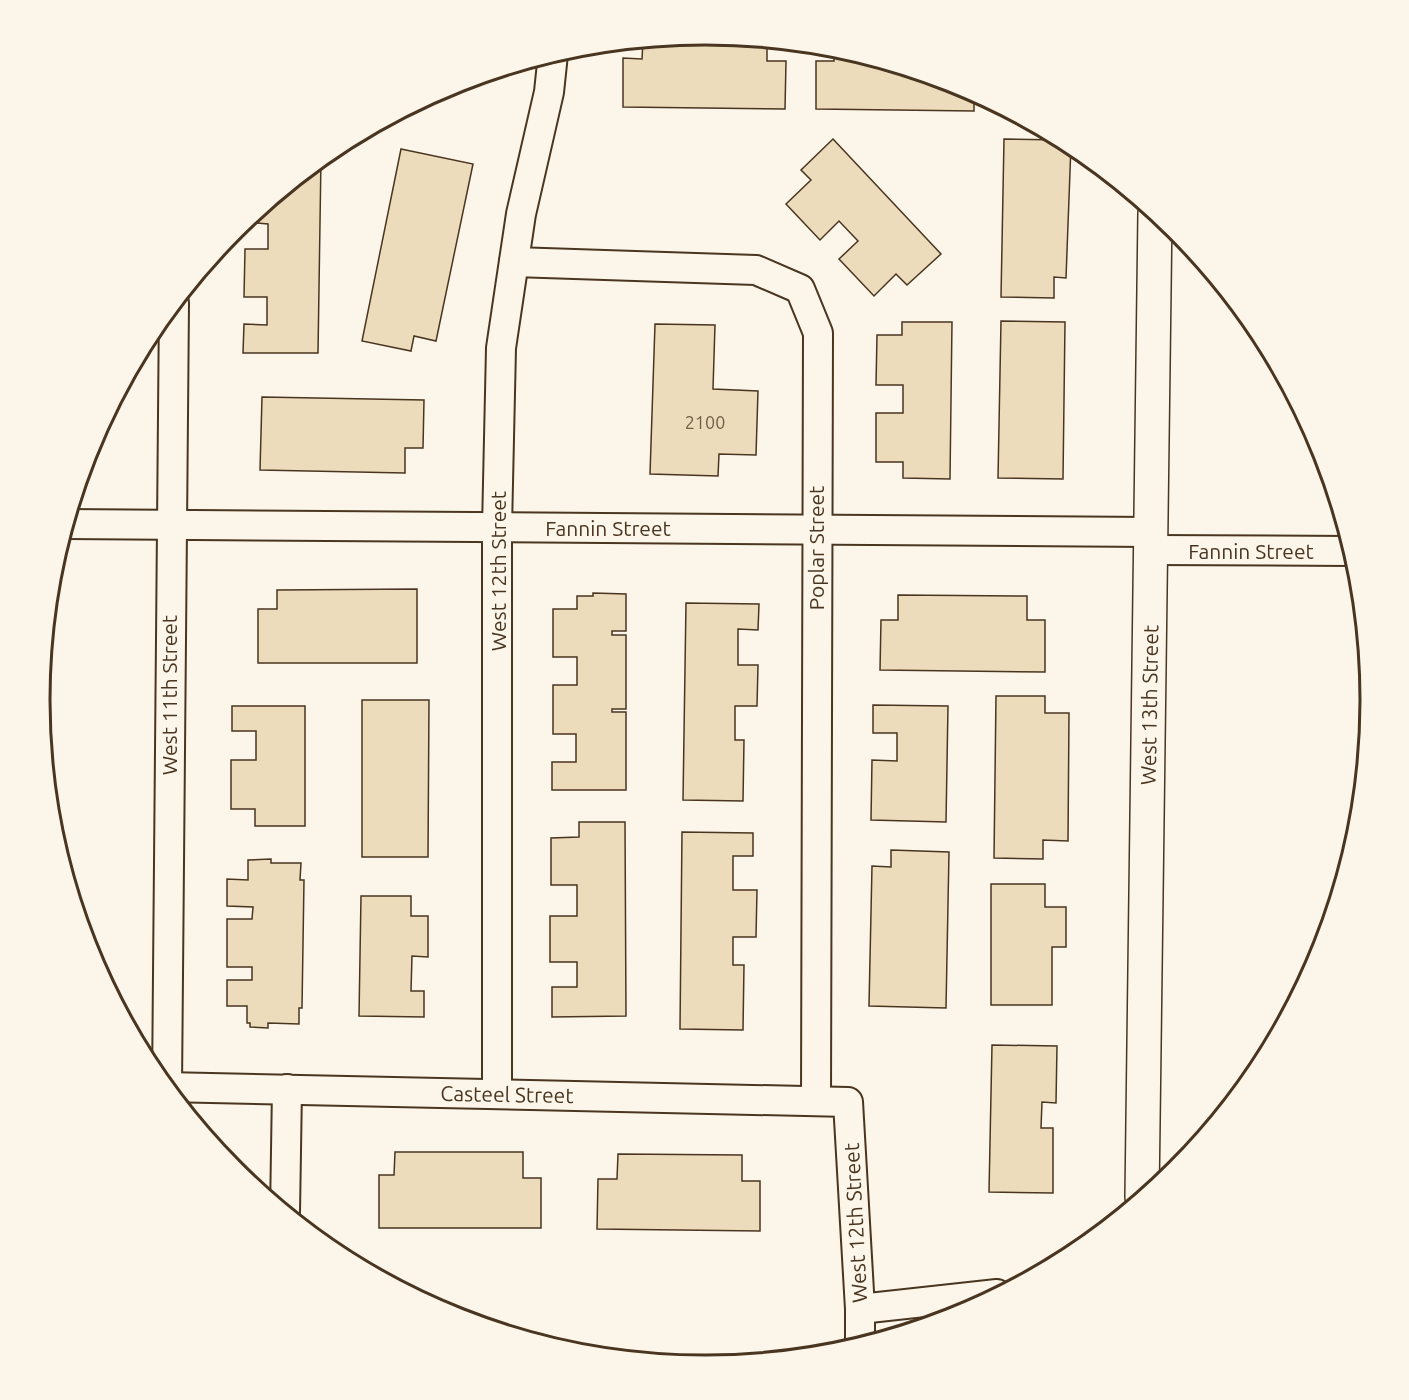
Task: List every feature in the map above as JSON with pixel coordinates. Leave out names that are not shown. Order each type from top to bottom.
[{"type":"street","name":"West 12th Street","points":[[497,1094],[497,528],[501,348],[521,214],[549,92],[553,63]]},
{"type":"street","name":"West 13th Street","points":[[1142,1186],[1155,225]]},
{"type":"street","name":"Poplar Street","points":[[514,262],[756,270],[800,289],[818,333],[816,1101]]},
{"type":"street","name":"West 11th Street","points":[[166,1073],[174,317]]},
{"type":"street","name":"Fannin Street","points":[[74,524],[816,530],[1151,541],[1342,550]]},
{"type":"street","name":"Casteel Street","points":[[177,1087],[848,1102]]},
{"type":"street","points":[[285,1202],[287,1089]]},
{"type":"street","name":"West 12th Street","points":[[848,1102],[860,1336]]},
{"type":"street","points":[[860,1309],[973,1297]]},
{"type":"building","points":[[704,45],[767,48],[767,61],[786,61],[785,109],[623,107],[623,58],[642,59],[643,48],[662,46]]},
{"type":"building","points":[[834,58],[874,67],[915,80],[974,104],[974,111],[816,109],[816,61],[834,61]]},
{"type":"building","points":[[833,139],[941,254],[907,285],[896,274],[874,296],[839,259],[858,241],[839,221],[820,240],[786,204],[811,180],[801,170]]},
{"type":"building","points":[[1004,139],[1043,140],[1071,157],[1066,278],[1054,277],[1054,298],[1001,297]]},
{"type":"building","points":[[401,149],[473,164],[436,341],[414,336],[411,351],[362,341]]},
{"type":"building","points":[[321,169],[318,353],[243,353],[244,324],[267,325],[267,297],[244,297],[245,249],[268,249],[268,224],[256,223]]},
{"type":"building","points":[[1001,321],[1065,322],[1063,479],[998,478]]},
{"type":"building","points":[[902,322],[952,322],[950,479],[903,478],[903,462],[876,462],[876,413],[903,413],[903,385],[876,385],[877,335],[902,335]]},
{"type":"building","points":[[655,324],[715,325],[713,389],[758,391],[756,455],[719,454],[718,476],[650,474]]},
{"type":"building","points":[[262,397],[424,400],[423,448],[405,448],[405,473],[260,470]]},
{"type":"building","points":[[417,589],[417,663],[258,663],[258,609],[277,609],[277,590]]},
{"type":"building","points":[[593,593],[626,594],[626,631],[612,631],[612,635],[626,635],[626,709],[612,709],[612,712],[626,712],[626,790],[552,790],[552,762],[576,762],[576,734],[553,734],[553,685],[577,685],[577,657],[553,657],[553,609],[577,609],[577,596],[593,596]]},
{"type":"building","points":[[898,595],[1027,596],[1027,620],[1045,620],[1045,672],[880,670],[881,620],[898,620]]},
{"type":"building","points":[[686,603],[759,604],[758,630],[738,629],[738,665],[758,665],[757,706],[735,706],[735,740],[744,740],[743,801],[683,800]]},
{"type":"building","points":[[996,696],[1045,696],[1045,713],[1069,713],[1068,841],[1043,840],[1043,859],[994,858]]},
{"type":"building","points":[[362,700],[429,700],[428,857],[362,857]]},
{"type":"building","points":[[873,705],[948,706],[946,822],[871,820],[872,760],[897,761],[897,733],[873,733]]},
{"type":"building","points":[[232,706],[305,706],[305,826],[255,826],[255,809],[231,809],[231,760],[256,760],[256,731],[232,731]]},
{"type":"building","points":[[579,822],[625,822],[626,1016],[552,1017],[552,987],[577,987],[577,962],[550,962],[550,916],[577,916],[577,885],[551,885],[551,838],[579,837]]},
{"type":"building","points":[[682,832],[753,833],[753,856],[733,856],[733,890],[757,890],[756,937],[733,937],[733,965],[744,965],[743,1030],[680,1029]]},
{"type":"building","points":[[891,850],[949,852],[946,1008],[869,1006],[872,866],[891,867]]},
{"type":"building","points":[[271,859],[271,863],[301,863],[300,880],[304,880],[302,1008],[299,1008],[299,1024],[268,1023],[268,1028],[250,1027],[250,1023],[247,1023],[247,1006],[227,1006],[227,980],[252,980],[252,967],[227,967],[227,919],[252,919],[253,907],[227,906],[227,879],[248,880],[248,860]]},
{"type":"building","points":[[991,884],[1045,884],[1045,907],[1066,907],[1066,947],[1052,947],[1052,1005],[991,1005]]},
{"type":"building","points":[[361,896],[411,896],[411,916],[428,916],[428,957],[412,956],[411,991],[424,991],[424,1017],[359,1016]]},
{"type":"building","points":[[992,1045],[1057,1046],[1056,1103],[1042,1102],[1041,1128],[1053,1128],[1053,1193],[989,1192]]},
{"type":"building","points":[[395,1152],[523,1152],[523,1178],[541,1178],[541,1228],[379,1228],[379,1175],[394,1175]]},
{"type":"building","points":[[618,1154],[742,1155],[742,1181],[760,1181],[760,1231],[597,1229],[598,1179],[617,1179]]}]
